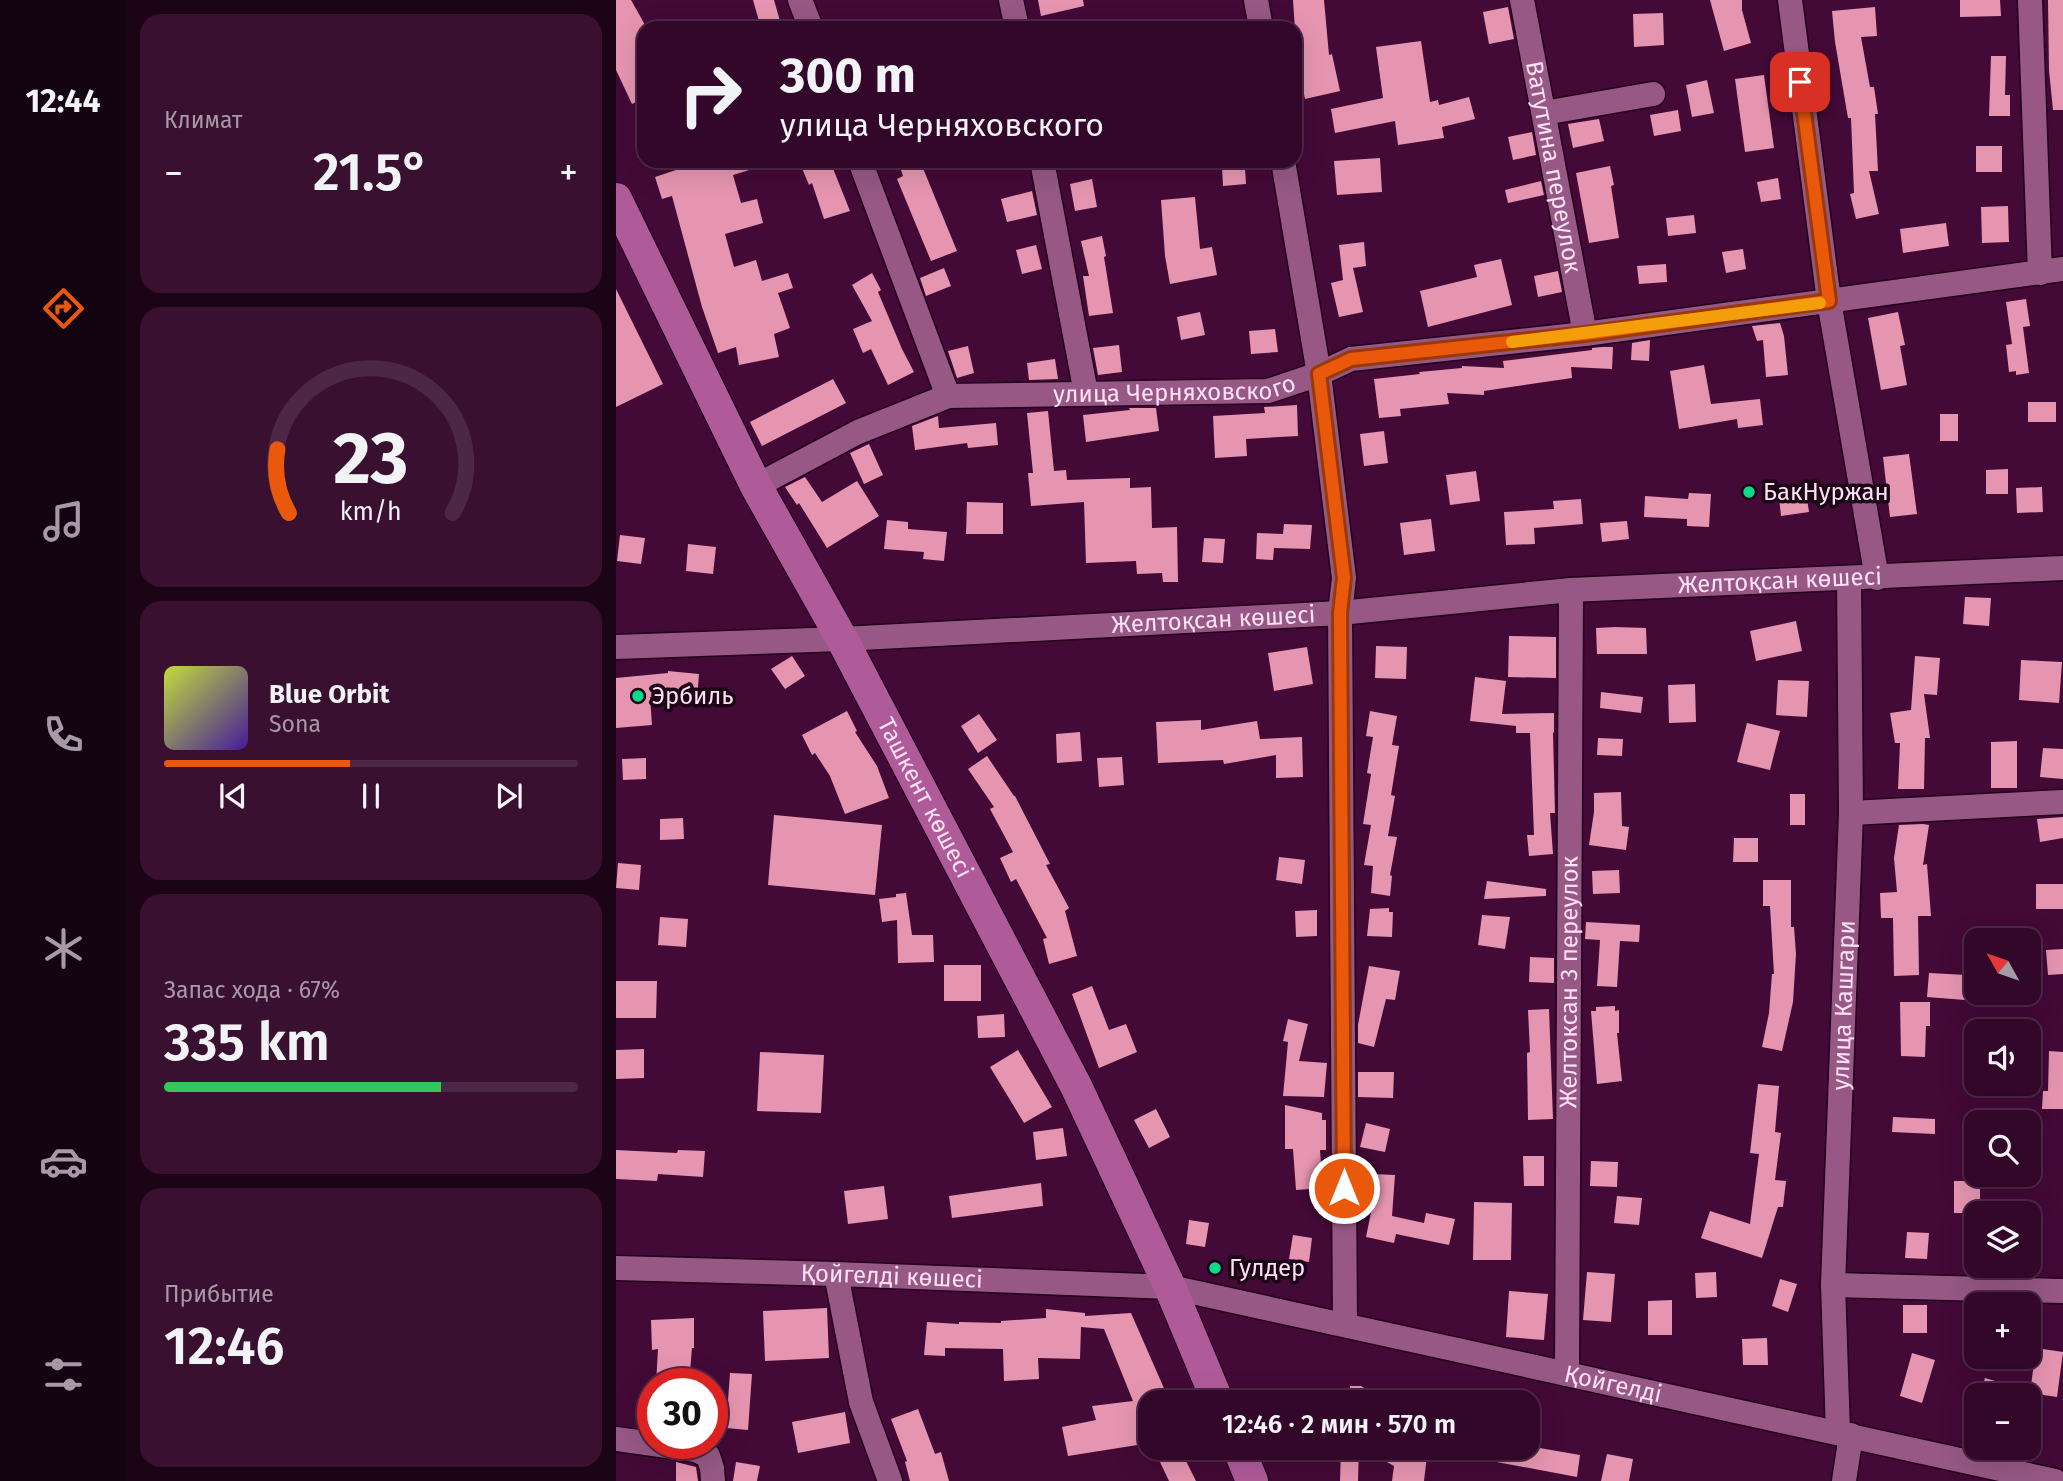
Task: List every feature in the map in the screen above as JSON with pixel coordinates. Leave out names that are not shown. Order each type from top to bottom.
[{"type":"main road","name":"Ташкент көшесі","points":[[616,199],[756,486],[842,639],[1076,1086],[1170,1287],[1213,1390]]},
{"type":"main road","points":[[1243,1460],[1252,1481]]},
{"type":"street","points":[[800,0],[808,21]]},
{"type":"street","points":[[1012,0],[1016,21]]},
{"type":"street","points":[[1256,0],[1260,21]]},
{"type":"street","name":"Ватутина переулок","points":[[1522,0],[1585,334]]},
{"type":"street","points":[[1790,0],[1829,301],[1877,578]]},
{"type":"street","points":[[2030,0],[2052,271]]},
{"type":"street","points":[[1544,113],[1653,94]]},
{"type":"street","points":[[863,168],[948,397]]},
{"type":"street","points":[[1043,168],[1086,393]]},
{"type":"street","points":[[1284,168],[1319,374],[1344,578],[1340,613],[1345,1325]]},
{"type":"street","name":"улица Черняховского","points":[[756,486],[858,432],[948,397],[1268,391],[1319,374],[1351,359],[1585,334],[2052,271]]},
{"type":"street","name":"Желтоқсан көшесі","points":[[616,647],[842,639],[1340,613],[1571,590],[2063,568]]},
{"type":"street","name":"улица Кашгари","points":[[1844,1481],[1844,1434],[1833,1285],[1851,813],[1849,578]]},
{"type":"street","name":"Желтоксан 3 переулок","points":[[1567,1374],[1571,590]]},
{"type":"street","points":[[1851,813],[2063,802]]},
{"type":"street","name":"Қойгелді көшесі","points":[[616,1268],[1170,1287]]},
{"type":"street","points":[[836,1274],[861,1402],[890,1481]]},
{"type":"street","points":[[1833,1285],[2063,1291]]},
{"type":"street","name":"Қойгелді","points":[[1170,1287],[2055,1481]]},
{"type":"street","points":[[616,1438],[696,1450],[708,1456],[713,1481]]},
{"type":"building","points":[[616,0],[631,0],[643,21],[637,21],[637,102],[632,104],[616,70]]},
{"type":"building","points":[[753,0],[774,0],[780,21],[759,21]]},
{"type":"building","points":[[1038,0],[1083,0],[1084,6],[1041,16]]},
{"type":"building","points":[[1293,0],[1324,0],[1329,55],[1332,54],[1340,91],[1305,99],[1302,85],[1302,21],[1294,21]]},
{"type":"building","points":[[1710,0],[1742,0],[1751,43],[1724,51]]},
{"type":"building","points":[[1960,0],[2000,0],[2001,16],[1960,17]]},
{"type":"building","points":[[2048,0],[2063,0],[2063,110],[2053,110],[2049,70]]},
{"type":"building","points":[[1508,7],[1514,39],[1489,44],[1483,12]]},
{"type":"building","points":[[1875,7],[1877,36],[1861,37],[1878,114],[1875,114],[1878,171],[1869,171],[1879,214],[1856,219],[1850,194],[1854,193],[1851,118],[1848,118],[1832,11]]},
{"type":"building","points":[[1663,13],[1664,45],[1634,47],[1633,14]]},
{"type":"building","points":[[1421,41],[1430,102],[1438,100],[1439,105],[1469,97],[1475,119],[1442,127],[1444,138],[1398,145],[1395,121],[1335,133],[1331,109],[1383,98],[1376,47]]},
{"type":"building","points":[[1991,56],[2006,56],[2005,95],[2010,95],[2010,116],[1989,116]]},
{"type":"building","points":[[1764,75],[1774,148],[1745,152],[1735,79]]},
{"type":"building","points":[[1707,80],[1714,113],[1692,117],[1686,85]]},
{"type":"building","points":[[1678,110],[1681,131],[1654,136],[1650,115]]},
{"type":"building","points":[[1599,119],[1604,141],[1573,148],[1568,124]]},
{"type":"building","points":[[1532,132],[1536,155],[1513,160],[1508,137]]},
{"type":"building","points":[[1976,146],[2002,146],[2002,172],[1976,172]]},
{"type":"building","points":[[1380,158],[1382,192],[1337,195],[1334,161]]},
{"type":"building","points":[[1610,166],[1619,238],[1589,243],[1576,173]]},
{"type":"building","points":[[682,168],[756,168],[733,175],[741,203],[757,199],[763,223],[725,234],[734,267],[756,260],[762,281],[788,273],[793,288],[778,293],[790,328],[774,334],[779,357],[739,365],[736,347],[718,353],[702,307],[672,196],[662,199],[655,177]]},
{"type":"building","points":[[802,168],[833,168],[850,211],[824,219],[812,183],[809,185]]},
{"type":"building","points":[[900,168],[923,168],[957,251],[931,261],[897,179],[903,176]]},
{"type":"building","points":[[1222,168],[1245,168],[1246,184],[1223,186]]},
{"type":"building","points":[[1778,178],[1781,199],[1761,202],[1757,182]]},
{"type":"building","points":[[1092,179],[1097,207],[1075,211],[1070,184]]},
{"type":"building","points":[[1541,181],[1544,195],[1508,203],[1505,190]]},
{"type":"building","points":[[1032,191],[1037,215],[1007,222],[1001,199]]},
{"type":"building","points":[[1195,197],[1200,249],[1212,247],[1217,275],[1170,284],[1161,200]]},
{"type":"building","points":[[2008,206],[2009,242],[1982,243],[1981,207]]},
{"type":"building","points":[[1694,215],[1696,233],[1668,236],[1666,218]]},
{"type":"building","points":[[1946,223],[1949,246],[1903,253],[1900,229]]},
{"type":"building","points":[[1102,236],[1113,313],[1089,316],[1083,276],[1089,276],[1081,241]]},
{"type":"building","points":[[1364,242],[1366,266],[1353,268],[1363,312],[1339,317],[1331,283],[1343,280],[1339,245]]},
{"type":"building","points":[[1036,245],[1042,269],[1022,274],[1016,250]]},
{"type":"building","points":[[1743,249],[1746,269],[1726,273],[1722,252]]},
{"type":"building","points":[[1501,259],[1512,305],[1428,327],[1420,291],[1477,277],[1474,265]]},
{"type":"building","points":[[1666,264],[1667,282],[1639,284],[1637,266]]},
{"type":"building","points":[[944,268],[951,286],[926,296],[920,278]]},
{"type":"building","points":[[1558,271],[1562,292],[1538,297],[1534,276]]},
{"type":"building","points":[[872,273],[914,372],[888,385],[871,349],[863,353],[853,329],[872,321],[852,285]]},
{"type":"building","points":[[616,289],[663,384],[616,407]]},
{"type":"building","points":[[2026,299],[2030,326],[2023,327],[2029,373],[2016,375],[2016,371],[2009,372],[2006,345],[2012,344],[2006,302]]},
{"type":"building","points":[[1200,312],[1205,335],[1181,340],[1177,317]]},
{"type":"building","points":[[1898,312],[1905,345],[1900,346],[1907,385],[1881,390],[1868,318]]},
{"type":"building","points":[[1780,323],[1788,375],[1766,377],[1763,340],[1757,341],[1752,326]]},
{"type":"building","points":[[1275,329],[1278,352],[1251,354],[1249,331]]},
{"type":"building","points":[[1650,340],[1649,361],[1631,360],[1632,343]]},
{"type":"building","points":[[1119,345],[1122,372],[1098,375],[1093,348]]},
{"type":"building","points":[[968,346],[974,373],[957,378],[948,351]]},
{"type":"building","points":[[1613,347],[1612,369],[1571,367],[1572,378],[1484,391],[1484,395],[1447,393],[1449,404],[1400,409],[1401,416],[1379,418],[1374,379],[1462,366],[1504,368],[1503,361]]},
{"type":"building","points":[[1055,359],[1058,379],[1029,380],[1027,363]]},
{"type":"building","points":[[1704,365],[1711,404],[1760,399],[1763,425],[1738,428],[1737,419],[1679,429],[1670,371]]},
{"type":"building","points":[[833,379],[846,403],[762,446],[750,422]]},
{"type":"building","points":[[2028,402],[2056,402],[2056,422],[2028,422]]},
{"type":"building","points":[[1297,405],[1298,436],[1246,439],[1247,456],[1215,458],[1213,416],[1265,413],[1264,407]]},
{"type":"building","points":[[1129,408],[1156,408],[1159,431],[1086,442],[1083,415],[1130,410]]},
{"type":"building","points":[[1048,411],[1054,471],[1066,470],[1067,480],[1130,478],[1130,488],[1151,487],[1152,528],[1177,527],[1178,582],[1163,582],[1162,573],[1137,574],[1136,561],[1086,563],[1084,502],[1031,506],[1028,473],[1033,473],[1027,413]]},
{"type":"building","points":[[1940,414],[1958,414],[1958,441],[1940,441]]},
{"type":"building","points":[[938,416],[939,428],[996,423],[998,445],[968,448],[967,443],[915,450],[912,426]]},
{"type":"building","points":[[1384,431],[1388,463],[1364,466],[1360,434]]},
{"type":"building","points":[[869,444],[883,475],[864,484],[850,453]]},
{"type":"building","points":[[1909,454],[1917,514],[1890,517],[1883,457]]},
{"type":"building","points":[[2008,469],[2008,494],[1986,494],[1986,470]]},
{"type":"building","points":[[1476,471],[1480,501],[1450,505],[1446,475]]},
{"type":"building","points":[[805,477],[822,502],[857,481],[879,516],[827,548],[799,503],[797,505],[785,487]]},
{"type":"building","points":[[1805,485],[1809,512],[1781,516],[1778,489]]},
{"type":"building","points":[[2042,487],[2043,512],[2017,513],[2016,488]]},
{"type":"building","points":[[1689,493],[1711,494],[1709,527],[1687,526],[1687,519],[1644,517],[1645,496],[1688,499]]},
{"type":"building","points":[[1581,499],[1583,524],[1534,528],[1535,544],[1506,545],[1504,512],[1554,509],[1553,501]]},
{"type":"building","points":[[967,502],[1003,503],[1003,534],[966,534]]},
{"type":"building","points":[[1431,519],[1435,551],[1404,555],[1400,523]]},
{"type":"building","points":[[887,520],[908,522],[908,529],[947,532],[944,561],[923,559],[924,552],[884,549]]},
{"type":"building","points":[[1627,521],[1629,539],[1602,542],[1600,523]]},
{"type":"building","points":[[1284,524],[1312,525],[1310,549],[1274,548],[1273,560],[1256,559],[1257,533],[1283,534]]},
{"type":"building","points":[[620,535],[645,538],[641,564],[617,561]]},
{"type":"building","points":[[1204,538],[1225,539],[1223,563],[1202,562]]},
{"type":"building","points":[[688,544],[716,547],[713,574],[686,571]]},
{"type":"building","points":[[1965,597],[1991,598],[1989,626],[1963,624]]},
{"type":"building","points":[[1796,621],[1802,651],[1756,661],[1750,631]]},
{"type":"building","points":[[1596,628],[1646,628],[1647,654],[1597,654]]},
{"type":"building","points":[[1509,636],[1556,637],[1556,678],[1508,677]]},
{"type":"building","points":[[1376,646],[1407,647],[1406,679],[1375,678]]},
{"type":"building","points":[[1307,647],[1313,684],[1274,691],[1268,653]]},
{"type":"building","points":[[792,656],[805,676],[785,689],[771,669]]},
{"type":"building","points":[[1915,656],[1940,658],[1937,695],[1924,694],[1930,738],[1925,738],[1924,789],[1898,789],[1900,743],[1895,743],[1890,713],[1911,710]]},
{"type":"building","points":[[2021,660],[2062,662],[2059,703],[2019,700]]},
{"type":"building","points":[[668,671],[699,674],[697,700],[650,697],[652,725],[616,728],[616,678]]},
{"type":"building","points":[[1475,677],[1506,681],[1502,714],[1554,713],[1555,813],[1550,813],[1553,854],[1529,856],[1527,835],[1534,835],[1530,733],[1516,733],[1516,726],[1470,721]]},
{"type":"building","points":[[1778,680],[1809,681],[1807,717],[1776,715]]},
{"type":"building","points":[[1695,684],[1696,722],[1669,723],[1668,685]]},
{"type":"building","points":[[1601,692],[1643,697],[1641,713],[1600,708]]},
{"type":"building","points":[[847,711],[857,731],[855,732],[877,766],[889,798],[845,814],[830,776],[815,753],[812,755],[802,735]]},
{"type":"building","points":[[1370,711],[1397,716],[1392,745],[1399,746],[1388,836],[1397,837],[1390,875],[1390,896],[1371,893],[1373,866],[1364,865],[1371,825],[1363,824],[1371,774],[1367,773],[1373,737],[1366,736]]},
{"type":"building","points":[[979,714],[997,740],[978,753],[961,726]]},
{"type":"building","points":[[1201,720],[1201,730],[1257,721],[1260,739],[1302,737],[1303,777],[1276,778],[1276,755],[1224,764],[1223,760],[1158,763],[1156,722]]},
{"type":"building","points":[[1747,723],[1780,731],[1770,770],[1737,762]]},
{"type":"building","points":[[1080,732],[1082,761],[1057,763],[1056,734]]},
{"type":"building","points":[[1598,738],[1623,739],[1622,756],[1597,755]]},
{"type":"building","points":[[2017,741],[2017,788],[1991,788],[1991,742]]},
{"type":"building","points":[[2043,748],[2063,749],[2063,779],[2040,777]]},
{"type":"building","points":[[987,756],[1015,796],[1050,864],[1046,865],[1069,908],[1065,911],[1077,956],[1049,964],[1043,939],[1047,938],[1016,879],[1011,882],[1000,858],[1013,852],[990,809],[994,807],[968,769]]},
{"type":"building","points":[[1122,757],[1124,785],[1099,787],[1097,758]]},
{"type":"building","points":[[646,758],[646,779],[623,780],[622,759]]},
{"type":"building","points":[[1621,792],[1622,826],[1629,827],[1626,850],[1589,845],[1594,793]]},
{"type":"building","points":[[1790,794],[1805,794],[1805,825],[1790,825]]},
{"type":"building","points":[[774,815],[882,825],[875,895],[768,885]]},
{"type":"building","points":[[2063,817],[2063,838],[2040,842],[2037,819]]},
{"type":"building","points":[[683,818],[684,839],[660,840],[660,819]]},
{"type":"building","points":[[1899,825],[1929,825],[1923,865],[1927,864],[1931,916],[1918,916],[1919,975],[1894,976],[1893,918],[1881,918],[1880,893],[1897,892],[1894,858]]},
{"type":"building","points":[[1734,838],[1758,838],[1758,862],[1733,862]]},
{"type":"building","points":[[1279,857],[1305,860],[1302,884],[1276,880]]},
{"type":"building","points":[[618,863],[641,865],[639,890],[616,888]]},
{"type":"building","points":[[1619,870],[1620,893],[1593,894],[1592,871]]},
{"type":"building","points":[[1763,880],[1791,880],[1791,927],[1794,927],[1796,954],[1793,1002],[1782,1051],[1762,1047],[1774,974],[1770,906],[1763,906]]},
{"type":"building","points":[[1487,881],[1546,889],[1546,896],[1484,899]]},
{"type":"building","points":[[2036,884],[2063,884],[2063,909],[2036,909]]},
{"type":"building","points":[[906,893],[912,935],[933,935],[934,962],[898,963],[897,920],[882,922],[879,899]]},
{"type":"building","points":[[1389,908],[1389,912],[1393,912],[1392,937],[1367,936],[1370,909]]},
{"type":"building","points":[[1317,910],[1317,936],[1296,937],[1295,911]]},
{"type":"building","points":[[1482,915],[1510,917],[1505,949],[1478,945]]},
{"type":"building","points":[[660,917],[688,919],[686,947],[658,945]]},
{"type":"building","points":[[1586,922],[1640,925],[1639,942],[1620,941],[1617,987],[1597,986],[1600,940],[1585,939]]},
{"type":"building","points":[[2063,949],[2063,974],[2048,975],[2046,950]]},
{"type":"building","points":[[1530,957],[1554,958],[1554,983],[1529,982]]},
{"type":"building","points":[[944,965],[981,965],[981,1001],[944,1001]]},
{"type":"building","points":[[1369,966],[1400,971],[1395,1000],[1386,999],[1374,1047],[1358,1043],[1358,1025]]},
{"type":"building","points":[[1929,973],[1964,975],[1964,1000],[1927,997]]},
{"type":"building","points":[[616,981],[657,981],[656,1018],[616,1018]]},
{"type":"building","points":[[1092,986],[1109,1030],[1126,1024],[1137,1052],[1099,1068],[1072,994]]},
{"type":"building","points":[[1900,1002],[1930,1002],[1930,1026],[1926,1026],[1925,1057],[1901,1056]]},
{"type":"building","points":[[1615,1006],[1615,1011],[1619,1010],[1617,1033],[1622,1081],[1597,1084],[1591,1011],[1596,1011],[1596,1007]]},
{"type":"building","points":[[1549,1009],[1553,1119],[1528,1120],[1528,1010]]},
{"type":"building","points":[[1004,1014],[1005,1037],[978,1038],[977,1016]]},
{"type":"building","points":[[1288,1019],[1308,1024],[1299,1061],[1327,1063],[1324,1097],[1283,1096],[1288,1042],[1283,1041]]},
{"type":"building","points":[[644,1049],[644,1078],[616,1079],[616,1050]]},
{"type":"building","points":[[1018,1050],[1052,1107],[1024,1123],[990,1067]]},
{"type":"building","points":[[2049,1051],[2063,1052],[2063,1109],[2042,1109],[2043,1091],[2048,1091]]},
{"type":"building","points":[[760,1052],[824,1055],[821,1113],[757,1111]]},
{"type":"building","points":[[1358,1072],[1394,1072],[1393,1098],[1358,1097]]},
{"type":"building","points":[[1758,1084],[1779,1086],[1775,1132],[1781,1133],[1775,1180],[1786,1181],[1783,1207],[1778,1207],[1762,1258],[1701,1238],[1710,1211],[1750,1224],[1759,1154],[1750,1153]]},
{"type":"building","points":[[1285,1105],[1322,1113],[1322,1120],[1326,1120],[1326,1150],[1320,1150],[1323,1188],[1296,1190],[1293,1149],[1285,1149]]},
{"type":"building","points":[[1156,1109],[1170,1137],[1149,1148],[1134,1120]]},
{"type":"building","points":[[1893,1117],[1935,1119],[1935,1134],[1892,1132]]},
{"type":"building","points":[[1366,1123],[1390,1129],[1385,1152],[1360,1147]]},
{"type":"building","points":[[1063,1128],[1067,1156],[1036,1160],[1033,1132]]},
{"type":"building","points":[[616,1150],[677,1153],[678,1150],[705,1151],[703,1177],[658,1174],[657,1181],[616,1179]]},
{"type":"building","points":[[1523,1156],[1544,1156],[1544,1186],[1524,1186]]},
{"type":"building","points":[[1591,1161],[1618,1162],[1617,1187],[1590,1186]]},
{"type":"building","points":[[1372,1174],[1395,1175],[1392,1216],[1424,1223],[1426,1213],[1455,1219],[1449,1245],[1396,1234],[1394,1243],[1366,1237],[1374,1198],[1370,1197]]},
{"type":"building","points":[[1954,1181],[1964,1181],[1964,1187],[1980,1187],[1980,1201],[1964,1201],[1964,1213],[1954,1213]]},
{"type":"building","points":[[1041,1183],[1043,1206],[952,1218],[949,1196]]},
{"type":"building","points":[[884,1186],[888,1219],[848,1224],[844,1191]]},
{"type":"building","points":[[1617,1196],[1642,1198],[1639,1225],[1614,1223]]},
{"type":"building","points":[[1474,1202],[1512,1203],[1511,1260],[1473,1260]]},
{"type":"building","points":[[1189,1220],[1209,1223],[1205,1247],[1186,1244]]},
{"type":"building","points":[[1907,1232],[1929,1233],[1927,1259],[1905,1258]]},
{"type":"building","points":[[1293,1235],[1312,1238],[1309,1262],[1289,1259]]},
{"type":"building","points":[[1587,1272],[1615,1274],[1611,1322],[1583,1320]]},
{"type":"building","points":[[1716,1272],[1717,1297],[1696,1298],[1695,1273]]},
{"type":"building","points":[[1780,1279],[1797,1284],[1788,1312],[1772,1306]]},
{"type":"building","points":[[1509,1291],[1548,1294],[1544,1340],[1506,1337]]},
{"type":"building","points":[[1672,1300],[1672,1335],[1648,1335],[1648,1301]]},
{"type":"building","points":[[1903,1305],[1927,1305],[1927,1333],[1903,1333]]},
{"type":"building","points":[[827,1308],[829,1358],[765,1361],[763,1311]]},
{"type":"building","points":[[1046,1309],[1085,1313],[1085,1316],[1131,1313],[1165,1390],[1138,1390],[1138,1445],[1068,1456],[1062,1427],[1096,1420],[1092,1406],[1133,1401],[1104,1329],[1081,1327],[1080,1359],[1038,1358],[1039,1379],[1004,1381],[1003,1349],[945,1348],[945,1356],[924,1355],[927,1322],[1001,1323],[1046,1318]]},
{"type":"building","points":[[694,1318],[694,1348],[690,1368],[657,1368],[658,1349],[652,1350],[651,1320]]},
{"type":"building","points":[[1767,1338],[1768,1365],[1743,1365],[1742,1339]]},
{"type":"building","points":[[2041,1349],[2063,1352],[2057,1397],[2041,1395],[2041,1383],[2031,1383],[2033,1369],[2041,1369]]},
{"type":"building","points":[[1912,1353],[1935,1360],[1922,1403],[1900,1396]]},
{"type":"building","points":[[730,1373],[752,1374],[748,1430],[728,1428]]},
{"type":"building","points":[[1985,1378],[2002,1383],[1984,1383]]},
{"type":"building","points":[[1350,1386],[1361,1386],[1367,1390],[1350,1390]]},
{"type":"building","points":[[918,1409],[935,1454],[941,1452],[949,1481],[910,1481],[905,1462],[907,1461],[891,1419]]},
{"type":"building","points":[[845,1412],[850,1443],[798,1453],[792,1422]]},
{"type":"building","points":[[1540,1448],[1580,1455],[1577,1477],[1486,1460],[1540,1460]]},
{"type":"building","points":[[1607,1454],[1633,1459],[1629,1481],[1601,1481]]},
{"type":"building","points":[[1186,1460],[1196,1481],[1169,1481],[1160,1462]]},
{"type":"building","points":[[1341,1460],[1359,1460],[1358,1481],[1340,1481]]},
{"type":"building","points":[[1383,1460],[1426,1460],[1424,1481],[1392,1481],[1394,1466]]},
{"type":"building","points":[[676,1462],[696,1467],[698,1481],[676,1481]]},
{"type":"building","points":[[736,1462],[760,1466],[757,1481],[733,1481]]},
{"type":"slow traffic","points":[[1512,342],[1820,303]]},
{"type":"place","name":"БакНуржан","points":[[1749,492]]},
{"type":"place","name":"Эрбиль","points":[[638,696]]},
{"type":"place","name":"Гулдер","points":[[1215,1268]]},
{"type":"route","points":[[1344,1188],[1340,613],[1344,578],[1319,374],[1351,359],[1585,334],[1829,301],[1800,82]]}]
